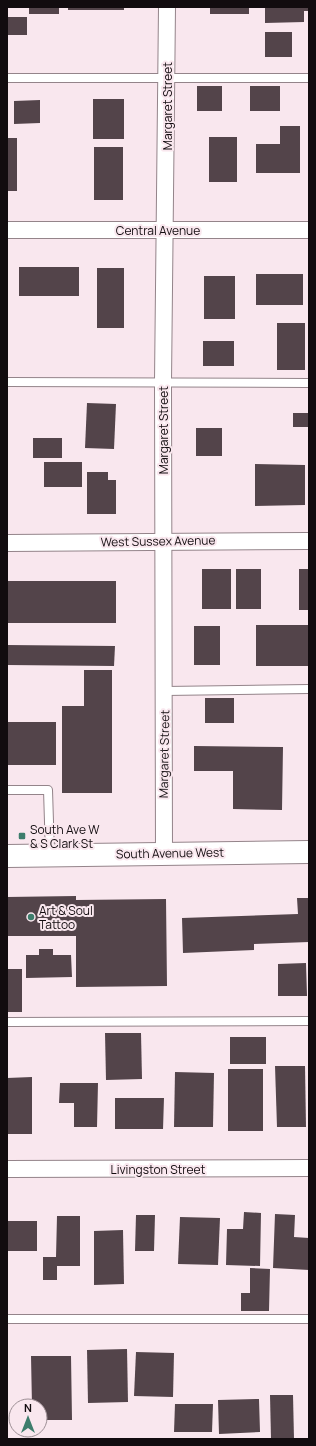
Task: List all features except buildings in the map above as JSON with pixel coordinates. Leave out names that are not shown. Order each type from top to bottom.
[{"type":"street","name":"Margaret Street","points":[[164,853],[165,691],[163,382],[167,7]]},
{"type":"street","name":"Central Avenue","points":[[7,230],[309,230]]},
{"type":"street","name":"West Sussex Avenue","points":[[7,543],[309,541]]},
{"type":"street","name":"South Avenue West","points":[[7,856],[309,852]]},
{"type":"street","name":"Livingston Street","points":[[7,1169],[309,1168]]},
{"type":"lane","points":[[7,78],[309,78]]},
{"type":"lane","points":[[7,382],[309,383]]},
{"type":"lane","points":[[165,691],[309,689]]},
{"type":"lane","points":[[7,790],[48,790],[50,855]]},
{"type":"lane","points":[[7,1022],[309,1022]]},
{"type":"lane","points":[[7,1319],[309,1318]]},
{"type":"place","name":"South Ave W & S Clark St","points":[[22,836]]},
{"type":"place","name":"Art & Soul Tattoo","points":[[31,917]]}]
